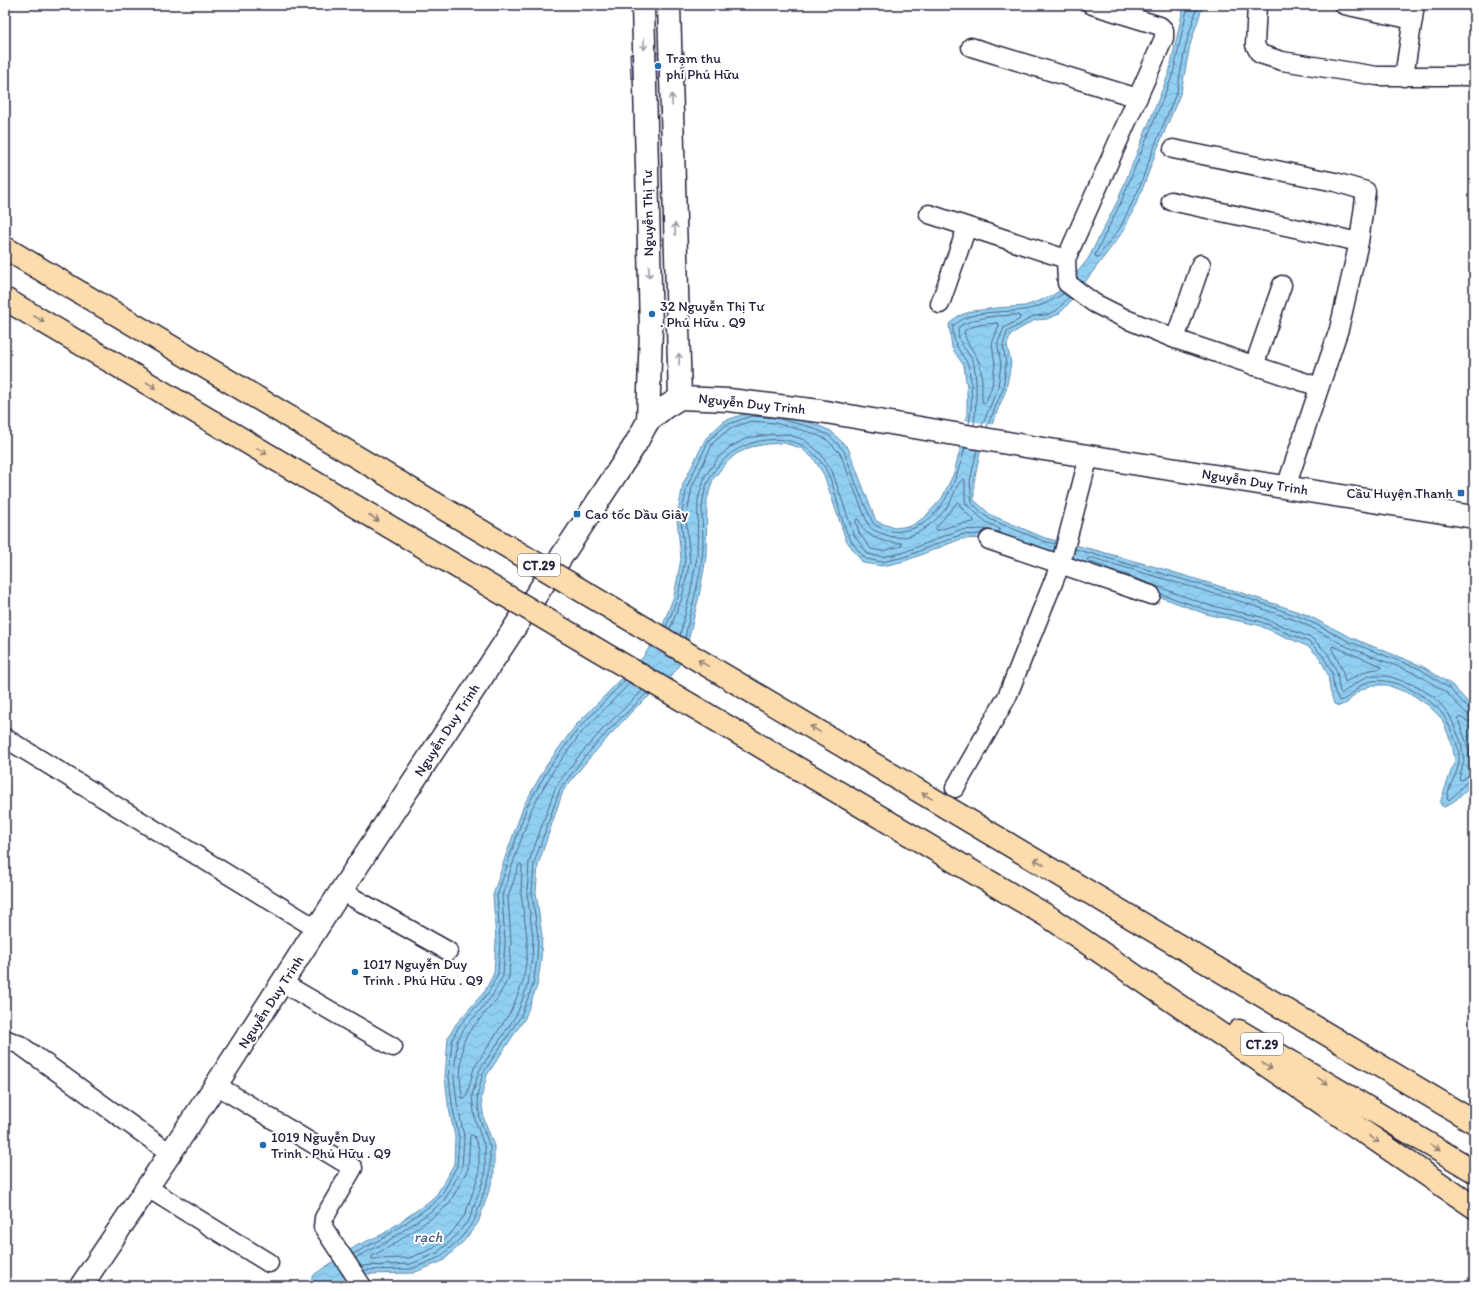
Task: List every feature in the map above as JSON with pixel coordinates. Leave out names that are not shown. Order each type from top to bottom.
[{"type":"highway","name":"CT.29","points":[[5,248],[1474,1122]]},
{"type":"highway","name":"CT.29","points":[[5,299],[1049,917],[1474,1171]]},
{"type":"highway","points":[[1072,882],[1474,1113]]},
{"type":"highway","points":[[1049,917],[1474,1207]]},
{"type":"main road","name":"Nguyễn Thị Tư","points":[[643,5],[651,329],[648,421]]},
{"type":"main road","name":"Nguyễn Thị Tư","points":[[669,5],[680,398]]},
{"type":"main road","name":"Nguyễn Duy Trinh","points":[[84,1285],[283,984],[317,929],[635,445],[648,421],[680,398],[729,400],[820,411],[1037,448],[1474,517]]},
{"type":"street","points":[[1092,5],[1160,26],[1164,30],[1164,38],[1066,260],[1067,283],[1094,303],[1126,319],[1175,339],[1318,387]]},
{"type":"street","points":[[1257,5],[1255,45],[1260,54],[1282,61],[1377,76],[1474,76]]},
{"type":"street","points":[[1344,5],[1414,12],[1404,77]]},
{"type":"street","points":[[971,47],[1138,98]]},
{"type":"street","points":[[1174,149],[1336,182],[1366,191],[1359,242],[1339,329],[1318,387],[1310,416],[1286,487]]},
{"type":"street","points":[[1171,200],[1359,242]]},
{"type":"street","points":[[929,214],[1066,260]]},
{"type":"street","points":[[940,304],[967,227]]},
{"type":"street","points":[[1175,339],[1201,264]]},
{"type":"street","points":[[1254,366],[1282,286]]},
{"type":"street","points":[[955,788],[1007,697],[1061,564],[1068,531],[1089,456]]},
{"type":"street","points":[[989,540],[1151,595]]},
{"type":"street","points":[[5,738],[317,929]]},
{"type":"street","points":[[342,891],[448,951]]},
{"type":"street","points":[[283,984],[393,1047]]},
{"type":"street","points":[[5,1039],[20,1045],[170,1153]]},
{"type":"street","points":[[216,1085],[352,1168],[324,1218],[323,1227],[360,1284]]},
{"type":"street","points":[[148,1188],[270,1263]]},
{"type":"water","name":"rạch","points":[[1184,5],[1203,5],[1190,45],[1181,92],[1141,193],[1124,230],[1070,302],[1059,314],[1047,319],[1035,320],[1011,334],[1007,345],[1011,363],[1006,390],[980,453],[974,482],[974,500],[991,515],[1045,538],[1163,569],[1305,614],[1352,638],[1422,666],[1452,685],[1474,709],[1474,782],[1457,799],[1445,807],[1442,806],[1440,803],[1455,760],[1452,744],[1442,719],[1429,706],[1413,695],[1387,685],[1372,685],[1357,692],[1347,703],[1339,706],[1334,704],[1328,675],[1320,658],[1309,647],[1258,625],[1206,614],[1120,582],[985,538],[961,539],[905,561],[883,566],[863,563],[846,540],[824,475],[814,459],[801,448],[784,443],[751,447],[736,454],[726,463],[713,479],[707,500],[706,558],[699,596],[686,650],[677,669],[666,682],[634,709],[585,763],[563,791],[538,865],[536,892],[542,936],[541,960],[537,986],[525,1018],[487,1075],[481,1098],[484,1119],[494,1146],[494,1176],[478,1223],[463,1242],[443,1261],[413,1273],[365,1274],[347,1286],[306,1286],[315,1274],[356,1246],[383,1234],[427,1203],[437,1194],[454,1164],[455,1137],[448,1104],[445,1077],[448,1038],[456,1024],[485,991],[494,973],[496,941],[493,895],[505,858],[524,805],[546,766],[575,726],[643,657],[661,630],[674,596],[681,559],[677,518],[683,484],[706,438],[724,421],[750,412],[777,414],[812,423],[831,431],[848,448],[876,521],[894,528],[911,526],[925,517],[942,498],[954,473],[963,438],[967,412],[967,388],[964,366],[952,348],[949,324],[958,316],[973,311],[1025,306],[1050,297],[1065,287],[1088,259],[1118,200],[1169,73]]},
{"type":"pier","points":[[964,420],[995,425],[987,443],[961,439]]},
{"type":"building","name":"Trạm thu phí Phú Hữu","points":[[684,52],[685,79],[631,78],[630,54]]},
{"type":"place","name":"Trạm thu phí Phú Hữu","points":[[658,66]]},
{"type":"place","name":"32 Nguyễn Thị Tư . Phú Hữu . Q9","points":[[652,314]]},
{"type":"place","name":"Cầu Huyện Thanh","points":[[1461,493]]},
{"type":"place","name":"Cao tốc Dầu Giây","points":[[577,514]]},
{"type":"place","name":"1017 Nguyễn Duy Trinh . Phú Hữu . Q9","points":[[355,972]]},
{"type":"place","name":"1019 Nguyễn Duy Trinh . Phú Hữu . Q9","points":[[263,1145]]}]
